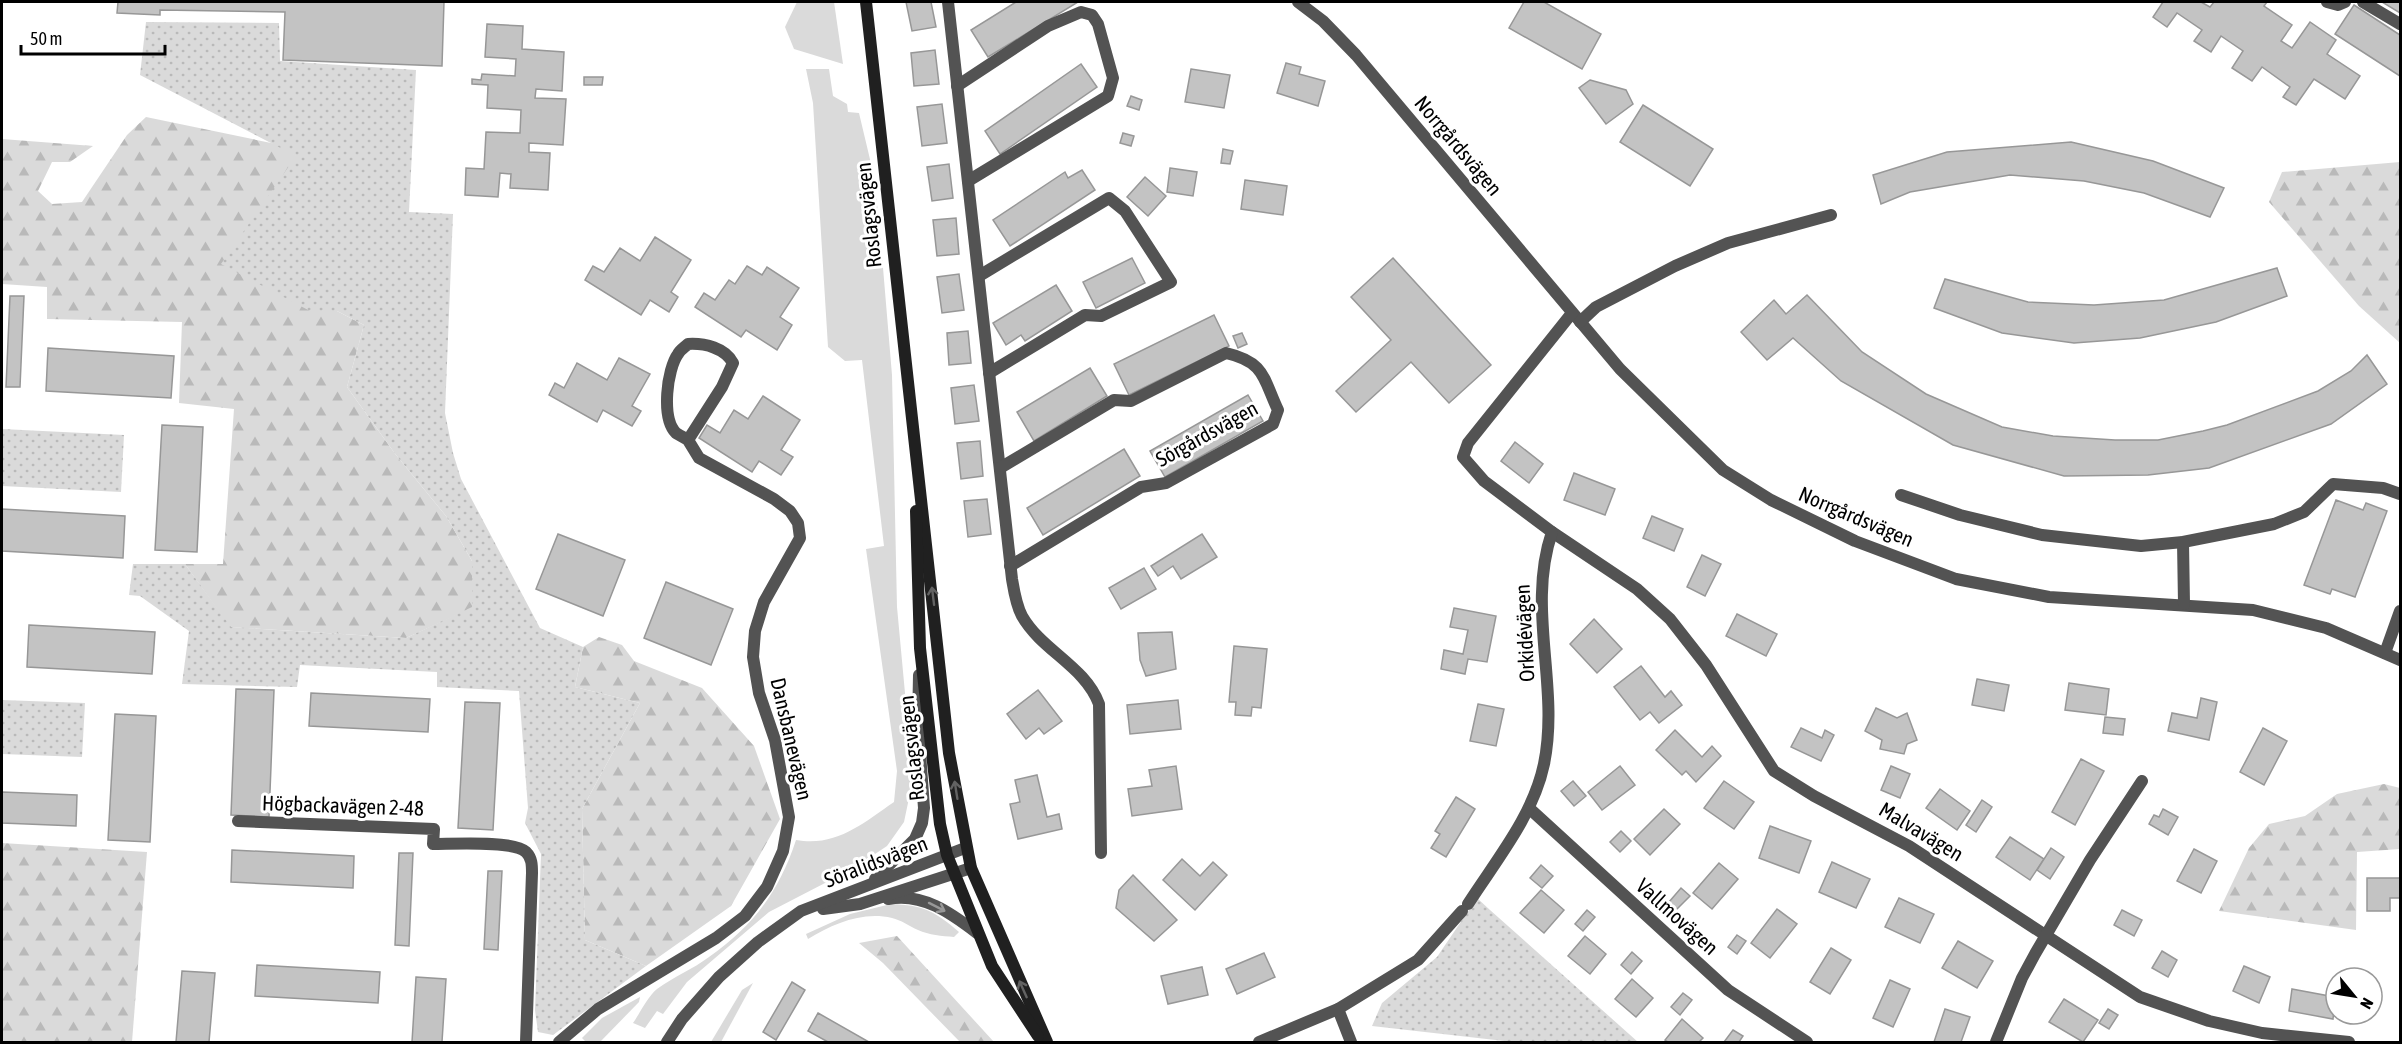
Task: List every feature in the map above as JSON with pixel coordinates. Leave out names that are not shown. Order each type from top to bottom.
[{"type":"main road","name":"Roslagsvägen","points":[[866,2],[950,753],[965,848],[971,868],[1045,1042]]},
{"type":"main road","name":"Roslagsvägen","points":[[913,423],[920,648],[940,824],[947,855],[977,933],[1003,984],[1045,1042]]},
{"type":"street","points":[[948,2],[1010,566],[1021,614],[1051,649],[1090,684],[1099,704],[1101,853]]},
{"type":"street","name":"Norrgårdsvägen","points":[[1298,2],[1323,21],[1356,55],[1620,369],[1723,470],[1770,500],[1855,541],[1956,579],[2049,597],[2253,610],[2326,628],[2400,660]]},
{"type":"street","points":[[2327,2],[2338,5],[2345,2]]},
{"type":"street","points":[[2363,2],[2400,24]]},
{"type":"street","points":[[957,86],[1048,26],[1081,12],[1092,15],[1098,24],[1113,78],[1108,96],[968,181]]},
{"type":"street","points":[[979,276],[1109,198],[1125,211],[1171,282],[1101,316],[1084,315],[989,373]]},
{"type":"street","points":[[1552,532],[1484,481],[1463,457],[1468,443],[1576,318],[1675,266],[1728,243],[1831,215]]},
{"type":"street","name":"Dansbanevägen","points":[[562,1040],[598,1009],[716,938],[745,916],[767,887],[783,851],[789,817],[775,740],[759,693],[753,657],[755,631],[764,602],[800,538],[798,523],[790,511],[774,500],[699,458],[688,440],[675,432],[667,409],[668,388],[677,354],[688,344],[703,343],[729,356],[733,363],[722,387],[688,440]]},
{"type":"street","name":"Sörgårdsvägen","points":[[1000,468],[1114,400],[1131,401],[1226,353],[1245,357],[1264,374],[1278,410],[1273,424],[1166,483],[1141,487],[1010,566]]},
{"type":"street","name":"Norrgårdsvägen","points":[[1901,495],[1960,515],[2042,535],[2141,546],[2183,542],[2274,524],[2304,512],[2333,484],[2383,488],[2400,494]]},
{"type":"street","name":"Orkidévägen","points":[[1259,1042],[1338,1009],[1418,960],[1465,908],[1530,808],[1539,783],[1546,743],[1547,671],[1540,583],[1552,532]]},
{"type":"street","name":"Malvavägen","points":[[1552,532],[1637,589],[1670,619],[1706,665],[1774,771],[1814,796],[1892,836],[2105,976],[2159,1006],[2209,1022],[2262,1033],[2349,1042]]},
{"type":"street","points":[[2183,542],[2184,604]]},
{"type":"street","points":[[2385,653],[2400,611]]},
{"type":"street","points":[[872,882],[915,839],[922,823],[924,808],[918,725],[920,648]]},
{"type":"street","points":[[1996,1042],[2022,978],[2090,860],[2142,781]]},
{"type":"street","name":"Vallmovägen","points":[[1530,808],[1728,990],[1807,1042]]},
{"type":"street","name":"Högbackavägen 2-48","points":[[238,821],[434,829],[433,844],[511,846],[528,853],[532,861],[532,873],[526,1042]]},
{"type":"street","name":"Söralidsvägen","points":[[667,1042],[682,1019],[718,977],[758,942],[801,911],[830,902],[872,882],[965,848]]},
{"type":"street","name":"Söralidsvägen","points":[[801,911],[860,904],[971,868]]},
{"type":"street","points":[[860,904],[894,897],[926,901],[954,916],[977,933]]},
{"type":"street","points":[[1338,1009],[1351,1042]]},
{"type":"green space","points":[[797,2],[834,2],[843,64],[794,49],[785,27]]},
{"type":"green space","points":[[146,22],[279,23],[280,61],[416,70],[409,212],[453,214],[445,413],[461,479],[540,628],[583,647],[575,687],[640,703],[582,809],[585,940],[646,966],[553,1035],[538,1032],[535,1010],[541,854],[525,823],[528,808],[519,691],[437,687],[437,672],[300,665],[297,687],[182,684],[189,631],[140,596],[129,595],[133,564],[185,564],[231,627],[406,638],[472,607],[472,561],[446,516],[396,455],[347,387],[364,325],[337,311],[310,311],[221,264],[296,156],[140,75]]},
{"type":"green space","points":[[806,69],[829,69],[833,96],[847,104],[848,112],[859,113],[873,172],[892,375],[897,607],[913,779],[904,822],[887,846],[854,868],[769,912],[687,982],[663,1014],[657,1011],[645,1028],[633,1023],[650,996],[663,985],[709,957],[739,933],[773,892],[796,840],[824,840],[836,837],[859,826],[894,802],[897,771],[866,549],[884,546],[862,360],[845,361],[828,347],[813,103]]},
{"type":"green space","points":[[146,117],[276,144],[297,156],[310,311],[337,311],[364,325],[347,387],[396,455],[446,516],[472,561],[472,608],[406,638],[230,627],[185,564],[223,564],[234,409],[179,403],[182,322],[47,319],[47,287],[2,284],[2,139],[93,146],[70,162],[52,162],[38,191],[52,204],[82,202],[127,135]]},
{"type":"green space","points":[[2400,162],[2400,343],[2359,306],[2269,202],[2282,172]]},
{"type":"green space","points":[[2,429],[124,435],[121,492],[2,486]]},
{"type":"green space","points":[[599,637],[622,645],[634,661],[702,688],[754,746],[780,819],[731,906],[646,966],[585,940],[582,809],[640,703],[575,687],[583,647]]},
{"type":"green space","points":[[2,700],[85,703],[82,757],[2,754]]},
{"type":"green space","points":[[2384,784],[2400,788],[2400,849],[2357,852],[2356,930],[2219,911],[2249,848],[2269,824],[2305,816],[2337,794]]},
{"type":"green space","points":[[2,843],[147,852],[132,1042],[2,1042]]},
{"type":"green space","points":[[1477,898],[1638,1042],[1513,1042],[1372,1026],[1382,1003],[1437,957]]},
{"type":"green space","points":[[891,904],[928,910],[959,932],[954,937],[936,935],[922,932],[895,919],[870,916],[848,920],[808,939],[806,934],[850,914]]},
{"type":"green space","points":[[897,936],[994,1042],[960,1042],[883,963],[859,943]]},
{"type":"green space","points":[[753,983],[721,1042],[711,1042],[742,990]]},
{"type":"green space","points":[[640,997],[639,1002],[600,1042],[586,1042],[582,1038],[602,1018]]},
{"type":"building","points":[[118,2],[444,2],[442,66],[283,60],[285,12],[160,10],[160,15],[117,13]]},
{"type":"building","points":[[906,2],[931,2],[936,27],[912,31]]},
{"type":"building","points":[[1016,2],[1078,2],[988,57],[971,30]]},
{"type":"building","points":[[1524,2],[1544,2],[1601,34],[1582,69],[1509,28]]},
{"type":"building","points":[[2163,2],[2201,2],[2210,7],[2214,2],[2267,2],[2264,6],[2292,25],[2281,41],[2292,48],[2310,22],[2336,40],[2327,54],[2360,76],[2345,99],[2314,79],[2296,105],[2283,97],[2290,87],[2262,67],[2252,81],[2232,68],[2243,51],[2221,36],[2211,52],[2194,41],[2202,30],[2177,13],[2167,27],[2153,17]]},
{"type":"building","points":[[2382,2],[2400,2],[2400,13]]},
{"type":"building","points":[[2354,5],[2400,35],[2400,76],[2335,34]]},
{"type":"building","points":[[487,24],[523,26],[522,49],[564,52],[562,91],[536,89],[535,98],[566,99],[563,145],[529,143],[529,152],[550,153],[548,190],[510,188],[511,174],[500,173],[498,197],[465,195],[466,168],[484,169],[486,132],[520,133],[521,110],[487,108],[488,85],[472,84],[472,79],[481,80],[482,74],[515,76],[516,59],[485,57]]},
{"type":"building","points":[[935,50],[939,84],[914,86],[911,53]]},
{"type":"building","points":[[1286,63],[1301,67],[1299,74],[1325,81],[1318,106],[1277,93]]},
{"type":"building","points":[[1081,64],[1097,87],[1000,154],[985,131]]},
{"type":"building","points":[[1191,69],[1230,75],[1224,108],[1185,102]]},
{"type":"building","points":[[584,77],[603,77],[602,85],[584,85]]},
{"type":"building","points":[[1590,80],[1626,90],[1633,104],[1606,124],[1579,88]]},
{"type":"building","points":[[1131,96],[1142,100],[1139,110],[1127,106]]},
{"type":"building","points":[[942,104],[947,143],[922,146],[917,107]]},
{"type":"building","points":[[1643,105],[1713,149],[1690,186],[1620,142]]},
{"type":"building","points":[[1123,133],[1134,136],[1131,146],[1120,143]]},
{"type":"building","points":[[2071,142],[2153,161],[2224,188],[2210,217],[2144,193],[2084,181],[2010,175],[1910,192],[1881,204],[1873,175],[1947,152]]},
{"type":"building","points":[[1223,149],[1233,151],[1230,164],[1221,163]]},
{"type":"building","points":[[949,164],[953,198],[932,201],[927,167]]},
{"type":"building","points":[[1170,168],[1197,172],[1193,196],[1167,192]]},
{"type":"building","points":[[1082,170],[1095,190],[1010,246],[993,220],[1065,172],[1068,178]]},
{"type":"building","points":[[1145,177],[1166,196],[1148,216],[1127,197]]},
{"type":"building","points":[[1245,180],[1287,186],[1283,215],[1241,209]]},
{"type":"building","points":[[956,218],[959,254],[937,256],[933,220]]},
{"type":"building","points":[[655,237],[691,260],[671,292],[678,297],[669,312],[650,300],[641,315],[585,280],[593,266],[604,272],[620,248],[640,261]]},
{"type":"building","points":[[1132,258],[1145,283],[1096,308],[1083,282]]},
{"type":"building","points":[[1393,258],[1491,365],[1449,403],[1411,362],[1356,412],[1336,391],[1391,340],[1351,297]]},
{"type":"building","points":[[747,266],[762,275],[767,267],[799,288],[780,317],[792,325],[777,350],[746,330],[741,337],[695,307],[704,293],[715,300],[729,280],[735,284]]},
{"type":"building","points":[[2277,268],[2287,296],[2216,322],[2140,338],[2074,343],[2002,333],[1934,308],[1945,279],[2028,302],[2094,305],[2164,300]]},
{"type":"building","points":[[959,274],[964,310],[942,313],[937,277]]},
{"type":"building","points":[[1056,285],[1072,311],[1025,341],[1021,335],[1006,345],[993,323]]},
{"type":"building","points":[[1807,295],[1862,352],[1926,394],[2002,427],[2053,436],[2158,440],[2227,425],[2318,391],[2351,371],[2367,355],[2387,384],[2331,424],[2209,468],[2148,475],[2064,476],[1953,445],[1841,381],[1793,338],[1767,360],[1741,332],[1774,300],[1786,314]]},
{"type":"building","points":[[10,296],[24,296],[20,387],[6,387]]},
{"type":"building","points":[[1214,315],[1229,346],[1129,395],[1114,364]]},
{"type":"building","points":[[968,331],[971,363],[949,365],[947,333]]},
{"type":"building","points":[[1242,333],[1247,344],[1238,348],[1233,336]]},
{"type":"building","points":[[48,348],[174,356],[171,398],[46,391]]},
{"type":"building","points":[[619,358],[650,374],[632,406],[641,411],[632,426],[603,410],[597,422],[549,395],[555,383],[564,388],[577,363],[607,380]]},
{"type":"building","points":[[1090,368],[1107,396],[1034,441],[1017,412]]},
{"type":"building","points":[[974,385],[979,421],[955,424],[951,388]]},
{"type":"building","points":[[1248,395],[1263,421],[1165,477],[1150,451]]},
{"type":"building","points":[[763,396],[800,420],[781,450],[793,457],[781,475],[759,461],[752,472],[699,438],[707,425],[720,433],[734,410],[748,419]]},
{"type":"building","points":[[162,425],[203,427],[197,552],[155,550]]},
{"type":"building","points":[[980,441],[983,476],[961,479],[957,443]]},
{"type":"building","points":[[1515,442],[1543,464],[1529,483],[1501,461]]},
{"type":"building","points":[[1124,449],[1140,476],[1043,535],[1027,508]]},
{"type":"building","points":[[1574,473],[1615,489],[1605,515],[1564,500]]},
{"type":"building","points":[[987,499],[991,534],[968,537],[964,501]]},
{"type":"building","points":[[2336,500],[2363,510],[2366,503],[2387,511],[2355,597],[2332,589],[2330,594],[2304,585]]},
{"type":"building","points":[[2,509],[125,516],[123,558],[2,551]]},
{"type":"building","points":[[1652,516],[1683,529],[1674,551],[1643,538]]},
{"type":"building","points":[[558,534],[625,560],[603,616],[536,589]]},
{"type":"building","points":[[1202,534],[1217,557],[1181,579],[1173,566],[1158,576],[1151,566]]},
{"type":"building","points":[[1702,555],[1721,564],[1705,596],[1687,587]]},
{"type":"building","points":[[1144,568],[1156,589],[1121,609],[1109,588]]},
{"type":"building","points":[[666,582],[733,609],[711,665],[644,638]]},
{"type":"building","points":[[1454,608],[1496,616],[1487,662],[1468,659],[1465,674],[1441,669],[1444,650],[1463,654],[1468,630],[1450,627]]},
{"type":"building","points":[[1737,614],[1777,634],[1766,656],[1726,636]]},
{"type":"building","points":[[1594,619],[1622,649],[1597,673],[1570,644]]},
{"type":"building","points":[[29,625],[155,632],[152,674],[27,667]]},
{"type":"building","points":[[1172,632],[1176,669],[1146,676],[1140,660],[1138,633]]},
{"type":"building","points":[[1234,646],[1267,649],[1261,708],[1252,707],[1251,716],[1235,715],[1236,702],[1229,702]]},
{"type":"building","points":[[1641,666],[1665,697],[1671,691],[1682,705],[1659,723],[1650,712],[1640,720],[1614,687]]},
{"type":"building","points":[[1977,679],[2009,685],[2004,711],[1972,705]]},
{"type":"building","points":[[2069,683],[2109,689],[2106,715],[2065,710]]},
{"type":"building","points":[[236,689],[274,690],[269,817],[231,815]]},
{"type":"building","points":[[1038,690],[1062,721],[1044,734],[1039,728],[1026,739],[1007,714]]},
{"type":"building","points":[[311,693],[430,699],[428,732],[309,726]]},
{"type":"building","points":[[2201,698],[2217,702],[2209,740],[2168,731],[2172,713],[2197,718]]},
{"type":"building","points":[[1178,700],[1181,729],[1130,734],[1127,705]]},
{"type":"building","points":[[465,702],[500,703],[493,830],[458,828]]},
{"type":"building","points":[[1478,704],[1504,709],[1496,746],[1470,741]]},
{"type":"building","points":[[1876,708],[1897,718],[1907,713],[1917,740],[1907,744],[1904,754],[1880,749],[1882,740],[1865,731]]},
{"type":"building","points":[[115,714],[156,716],[150,842],[108,840]]},
{"type":"building","points":[[2105,717],[2125,719],[2123,735],[2103,733]]},
{"type":"building","points":[[1801,728],[1822,738],[1825,730],[1834,735],[1821,761],[1791,747]]},
{"type":"building","points":[[2263,728],[2287,741],[2264,785],[2240,772]]},
{"type":"building","points":[[1675,730],[1702,757],[1712,746],[1721,756],[1696,782],[1686,771],[1682,775],[1656,750]]},
{"type":"building","points":[[2081,759],[2104,771],[2075,825],[2052,812]]},
{"type":"building","points":[[1176,766],[1182,809],[1132,816],[1128,789],[1152,786],[1149,770]]},
{"type":"building","points":[[1620,766],[1635,785],[1602,810],[1588,792]]},
{"type":"building","points":[[1891,766],[1910,774],[1900,798],[1881,790]]},
{"type":"building","points":[[1037,775],[1047,817],[1059,814],[1062,829],[1018,839],[1010,804],[1020,802],[1015,780]]},
{"type":"building","points":[[1573,781],[1586,796],[1574,806],[1561,791]]},
{"type":"building","points":[[1724,781],[1754,802],[1734,829],[1704,808]]},
{"type":"building","points":[[1940,789],[1970,811],[1957,830],[1926,808]]},
{"type":"building","points":[[2,792],[77,795],[76,826],[2,823]]},
{"type":"building","points":[[1456,797],[1475,809],[1446,857],[1431,848],[1440,834],[1435,831]]},
{"type":"building","points":[[1982,800],[1992,807],[1976,832],[1966,825]]},
{"type":"building","points":[[1664,809],[1680,824],[1650,855],[1634,839]]},
{"type":"building","points":[[2163,809],[2178,817],[2168,835],[2149,824],[2154,815],[2159,817]]},
{"type":"building","points":[[1770,826],[1811,841],[1799,873],[1759,858]]},
{"type":"building","points":[[1621,831],[1631,841],[1620,852],[1610,842]]},
{"type":"building","points":[[2010,837],[2044,859],[2030,880],[1996,857]]},
{"type":"building","points":[[2051,848],[2064,857],[2050,879],[2037,870]]},
{"type":"building","points":[[2194,849],[2217,861],[2201,893],[2177,881]]},
{"type":"building","points":[[232,850],[354,856],[353,888],[231,882]]},
{"type":"building","points":[[399,853],[413,853],[409,946],[395,945]]},
{"type":"building","points":[[1182,859],[1200,876],[1213,862],[1227,875],[1195,910],[1163,880]]},
{"type":"building","points":[[1832,862],[1870,879],[1856,908],[1819,892]]},
{"type":"building","points":[[1719,863],[1738,879],[1712,909],[1693,893]]},
{"type":"building","points":[[1541,865],[1553,876],[1542,888],[1530,878]]},
{"type":"building","points":[[488,871],[502,871],[498,950],[484,949]]},
{"type":"building","points":[[1133,875],[1177,920],[1154,941],[1116,908],[1119,890]]},
{"type":"building","points":[[2367,878],[2400,878],[2400,898],[2390,898],[2390,911],[2367,911]]},
{"type":"building","points":[[1681,888],[1690,896],[1677,909],[1669,902]]},
{"type":"building","points":[[1541,890],[1564,910],[1544,933],[1520,913]]},
{"type":"building","points":[[1899,898],[1934,914],[1920,943],[1885,927]]},
{"type":"building","points":[[1777,909],[1797,924],[1770,958],[1751,943]]},
{"type":"building","points":[[1587,910],[1595,917],[1583,931],[1575,924]]},
{"type":"building","points":[[2122,910],[2142,920],[2134,936],[2114,925]]},
{"type":"building","points":[[1737,935],[1746,941],[1737,954],[1728,947]]},
{"type":"building","points":[[1585,936],[1606,954],[1590,974],[1568,956]]},
{"type":"building","points":[[1958,941],[1993,961],[1977,988],[1942,968]]},
{"type":"building","points":[[1831,948],[1851,960],[1830,994],[1810,982]]},
{"type":"building","points":[[2162,951],[2177,960],[2168,977],[2152,968]]},
{"type":"building","points":[[1632,952],[1642,961],[1631,974],[1621,965]]},
{"type":"building","points":[[1264,953],[1275,977],[1237,994],[1226,969]]},
{"type":"building","points":[[257,965],[380,972],[378,1003],[255,996]]},
{"type":"building","points":[[2244,966],[2270,977],[2259,1003],[2233,991]]},
{"type":"building","points":[[1202,967],[1208,995],[1168,1004],[1161,976]]},
{"type":"building","points":[[182,971],[215,973],[209,1042],[176,1042]]},
{"type":"building","points":[[416,977],[446,979],[442,1042],[412,1042]]},
{"type":"building","points":[[1632,979],[1653,998],[1636,1017],[1615,999]]},
{"type":"building","points":[[1890,980],[1910,989],[1893,1027],[1873,1018]]},
{"type":"building","points":[[792,982],[805,990],[776,1040],[763,1032]]},
{"type":"building","points":[[2292,989],[2324,995],[2324,1017],[2289,1011]]},
{"type":"building","points":[[1683,993],[1692,1000],[1680,1015],[1671,1007]]},
{"type":"building","points":[[2064,999],[2098,1020],[2083,1042],[2049,1022]]},
{"type":"building","points":[[1945,1009],[1970,1017],[1961,1042],[1934,1042]]},
{"type":"building","points":[[2108,1009],[2118,1015],[2109,1029],[2099,1023]]},
{"type":"building","points":[[818,1013],[869,1042],[828,1042],[808,1031]]},
{"type":"building","points":[[1682,1019],[1703,1038],[1699,1042],[1668,1042],[1665,1040]]},
{"type":"building","points":[[1733,1030],[1743,1036],[1739,1042],[1724,1042]]}]
